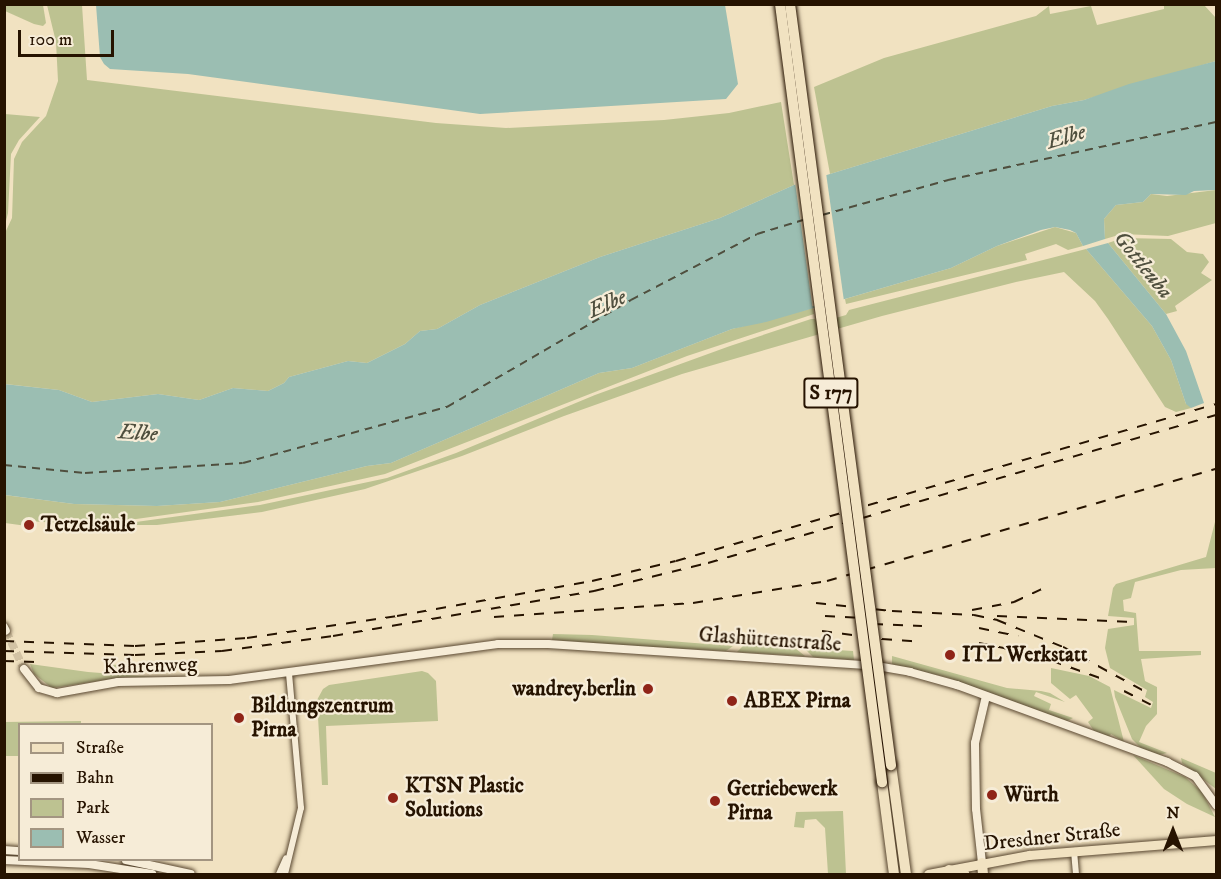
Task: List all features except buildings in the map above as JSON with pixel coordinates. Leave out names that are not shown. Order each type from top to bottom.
[{"type":"highway","name":"S 177","points":[[780,4],[894,874]]},
{"type":"highway","name":"S 177","points":[[790,4],[906,874]]},
{"type":"highway","points":[[982,863],[983,874]]},
{"type":"highway","points":[[949,870],[964,874]]},
{"type":"main road","name":"Dresdner Straße","points":[[928,874],[982,863],[1074,851],[1215,838]]},
{"type":"main road","points":[[25,861],[89,864],[152,874]]},
{"type":"main road","points":[[131,861],[191,874]]},
{"type":"street","name":"Glashüttenstraße","points":[[289,673],[469,646],[548,644],[878,666],[933,677],[1167,762],[1195,776],[1216,805]]},
{"type":"street","name":"Kahrenweg","points":[[24,669],[39,688],[57,693],[118,682],[209,682],[289,673]]},
{"type":"street","points":[[285,874],[301,808],[289,673]]},
{"type":"street","points":[[982,863],[976,809],[975,743],[986,696]]},
{"type":"street","points":[[279,874],[292,844]]},
{"type":"street","points":[[1074,851],[1076,874]]},
{"type":"green space","points":[[5,4],[43,5],[46,23],[43,26],[34,24],[5,11]]},
{"type":"green space","points":[[47,5],[82,5],[87,80],[436,123],[506,128],[664,120],[729,113],[781,102],[794,185],[720,218],[600,257],[480,305],[437,329],[420,331],[405,344],[367,363],[348,361],[289,377],[284,383],[268,391],[233,388],[199,400],[158,394],[92,402],[59,390],[5,384],[5,233],[12,218],[14,159],[22,142],[46,116],[58,81],[56,42]]},
{"type":"green space","points":[[1164,5],[1204,5],[1216,18],[1216,61],[1084,100],[1052,106],[830,174],[814,87],[884,58],[1036,16],[1049,6],[1050,14],[1091,6],[1097,25],[1164,9]]},
{"type":"green space","points":[[5,114],[40,117],[19,140],[11,154],[8,213],[5,225]]},
{"type":"green space","points":[[1216,190],[1216,223],[1168,236],[1122,234],[1105,239],[1104,219],[1116,205],[1143,202],[1151,194],[1167,196]]},
{"type":"green space","points":[[1055,227],[1076,233],[1083,246],[1068,250],[1056,244],[1025,254],[1027,260],[846,304],[845,299],[951,268],[997,246]]},
{"type":"green space","points":[[1123,238],[1171,239],[1187,252],[1203,254],[1209,262],[1201,273],[1212,280],[1175,306],[1177,311],[1166,314],[1108,243]]},
{"type":"green space","points":[[1086,249],[1152,326],[1171,360],[1186,404],[1189,404],[1191,408],[1176,412],[1165,407],[1095,301],[1064,272],[882,316],[682,374],[564,416],[462,456],[365,489],[262,512],[157,525],[114,525],[260,505],[387,478],[456,453],[595,395],[811,319],[815,319],[818,323],[846,315],[849,310]]},
{"type":"green space","points":[[813,308],[814,314],[687,356],[385,474],[258,502],[93,525],[27,521],[27,526],[5,523],[4,495],[74,504],[157,506],[220,502],[367,466],[391,463],[599,373],[632,368],[732,329]]},
{"type":"green space","points":[[1216,518],[1216,568],[1181,570],[1135,582],[1131,598],[1123,600],[1124,611],[1136,613],[1139,651],[1201,651],[1201,655],[1141,659],[1145,681],[1157,687],[1157,714],[1146,726],[1139,742],[1167,753],[1159,755],[1141,748],[1132,739],[1115,697],[1114,690],[1151,708],[1153,702],[1145,697],[1147,690],[1110,668],[1105,648],[1108,629],[1134,625],[1134,618],[1108,616],[1113,588],[1116,584],[1206,557]]},
{"type":"green space","points":[[553,634],[733,646],[726,651],[666,648],[552,640]]},
{"type":"green space","points":[[744,645],[795,648],[805,656],[737,652]]},
{"type":"green space","points":[[804,648],[853,651],[854,660],[813,657]]},
{"type":"green space","points":[[892,656],[1007,688],[1050,693],[1065,702],[1036,692],[1034,696],[1051,704],[1049,710],[1073,718],[1067,721],[946,677],[892,664]]},
{"type":"green space","points":[[188,662],[190,666],[151,667],[146,671],[110,665]]},
{"type":"green space","points":[[30,664],[88,672],[153,677],[125,677],[52,688],[34,674]]},
{"type":"green space","points":[[1051,668],[1089,676],[1110,687],[1124,742],[1111,734],[1109,737],[1094,731],[1088,722],[1093,718],[1076,695],[1070,699],[1051,683]]},
{"type":"green space","points":[[422,671],[428,673],[436,681],[438,721],[326,726],[328,785],[322,785],[317,700],[323,689],[329,685]]},
{"type":"green space","points":[[81,721],[81,723],[18,723],[18,756],[5,756],[5,722]]},
{"type":"green space","points":[[1133,755],[1185,777],[1202,792],[1215,817],[1187,804],[1164,789]]},
{"type":"green space","points":[[1181,758],[1216,773],[1216,789],[1182,763]]},
{"type":"green space","points":[[843,811],[846,874],[828,874],[825,828],[816,819],[805,820],[804,828],[794,827],[796,812]]},
{"type":"water","points":[[96,5],[725,5],[738,84],[726,99],[480,114],[188,74],[110,69],[100,57]]},
{"type":"water","name":"Elbe","points":[[1216,61],[1216,190],[1194,191],[1186,195],[1151,194],[1143,202],[1116,205],[1104,219],[1105,239],[1083,246],[1076,233],[1070,230],[1055,227],[1041,230],[997,246],[951,268],[766,322],[732,329],[632,368],[599,373],[391,463],[367,466],[220,502],[157,506],[74,504],[5,495],[4,384],[59,390],[92,402],[158,394],[199,400],[233,388],[268,391],[284,383],[289,377],[348,361],[367,363],[405,344],[420,331],[437,329],[480,305],[600,257],[720,218],[794,185],[1052,106],[1084,100],[1129,84]]},
{"type":"water","points":[[1108,243],[1166,314],[1186,351],[1204,403],[1191,408],[1186,404],[1171,360],[1152,326],[1086,249]]},
{"type":"pier","points":[[826,173],[844,302],[812,306],[794,177]]},
{"type":"ferry route","points":[[822,215],[948,180],[1216,122]]},
{"type":"ferry route","points":[[4,465],[85,473],[243,463],[447,407],[631,300],[757,234],[803,220]]},
{"type":"tunnel","points":[[6,631],[24,669]]},
{"type":"railway","points":[[4,641],[135,646],[247,638],[397,616],[592,581],[676,561],[1216,404]]},
{"type":"railway","points":[[4,651],[135,655],[222,651],[333,636],[594,591],[708,563],[1216,415]]},
{"type":"railway","points":[[494,617],[693,603],[827,581],[1216,469]]},
{"type":"railway","points":[[972,610],[1014,602],[1042,589]]},
{"type":"railway","points":[[816,603],[892,611],[974,615],[997,620],[1063,647],[1144,691]]},
{"type":"railway","points":[[825,616],[882,619]]},
{"type":"railway","points":[[997,616],[1132,622]]},
{"type":"railway","points":[[873,624],[922,626]]},
{"type":"railway","points":[[979,628],[1018,636]]},
{"type":"railway","points":[[822,631],[921,642]]},
{"type":"railway","points":[[979,643],[1033,654],[1100,678]]},
{"type":"railway","points":[[4,661],[36,662]]},
{"type":"railway","points":[[1124,691],[1151,705]]},
{"type":"place","name":"Tetzelsäule","points":[[29,525]]},
{"type":"place","name":"ITL Werkstatt","points":[[950,655]]},
{"type":"place","name":"wandrey.berlin","points":[[648,689]]},
{"type":"place","name":"ABEX Pirna","points":[[732,701]]},
{"type":"place","name":"Bildungszentrum Pirna","points":[[239,718]]},
{"type":"place","name":"Würth","points":[[992,795]]},
{"type":"place","name":"KTSN Plastic Solutions","points":[[393,798]]},
{"type":"place","name":"Getriebewerk Pirna","points":[[715,801]]},
{"type":"water label","name":"Gottleuba","points":[[1143,265]]}]
